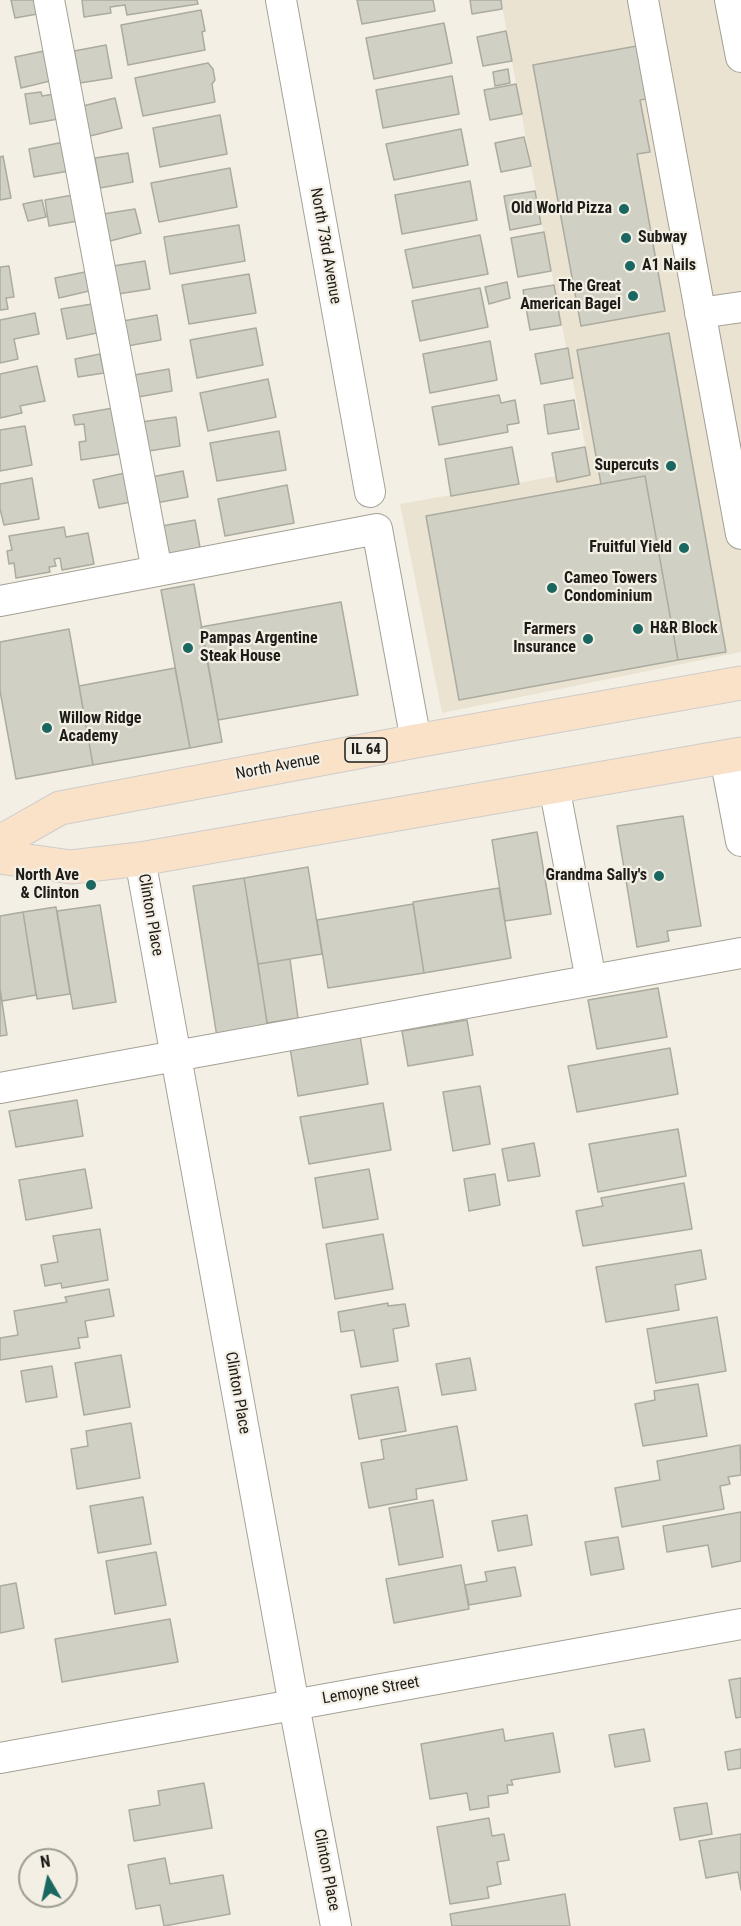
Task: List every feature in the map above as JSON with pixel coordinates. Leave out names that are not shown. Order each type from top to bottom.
[{"type":"main road","name":"North Avenue","points":[[0,842],[60,808],[741,683]]},
{"type":"main road","points":[[0,857],[71,867],[140,859],[733,756]]},
{"type":"street","points":[[49,0],[158,571]]},
{"type":"street","name":"North 73rd Avenue","points":[[281,0],[370,492]]},
{"type":"street","points":[[643,0],[741,534]]},
{"type":"street","points":[[730,0],[741,57]]},
{"type":"street","points":[[700,313],[741,307]]},
{"type":"street","points":[[0,601],[377,529],[416,741]]},
{"type":"street","points":[[733,756],[741,841]]},
{"type":"street","points":[[554,786],[591,980]]},
{"type":"street","name":"Clinton Place","points":[[140,859],[336,1926]]},
{"type":"street","points":[[0,1088],[741,953]]},
{"type":"street","name":"Lemoyne Street","points":[[0,1758],[741,1623]]},
{"type":"shaded area","points":[[501,0],[741,0],[741,652],[442,713],[400,504],[590,470]]},
{"type":"building","points":[[11,0],[41,0],[43,13],[15,18]]},
{"type":"building","points":[[82,0],[197,0],[198,4],[127,15],[125,5],[110,7],[111,13],[84,17]]},
{"type":"building","points":[[357,0],[433,0],[435,11],[362,24]]},
{"type":"building","points":[[470,0],[501,0],[502,9],[472,14]]},
{"type":"building","points":[[201,10],[205,31],[202,32],[205,50],[128,65],[121,25]]},
{"type":"building","points":[[444,23],[452,63],[374,79],[366,38]]},
{"type":"building","points":[[506,31],[512,61],[483,66],[477,37]]},
{"type":"building","points":[[106,45],[112,78],[80,83],[74,51]]},
{"type":"building","points":[[642,45],[652,98],[640,100],[650,152],[637,154],[665,311],[581,326],[533,65]]},
{"type":"building","points":[[44,51],[50,81],[21,88],[15,57]]},
{"type":"building","points":[[208,63],[213,69],[215,80],[212,84],[215,102],[143,116],[135,78]]},
{"type":"building","points":[[508,69],[510,83],[495,86],[493,72]]},
{"type":"building","points":[[452,76],[459,114],[383,128],[376,90]]},
{"type":"building","points":[[516,84],[522,114],[490,120],[484,90]]},
{"type":"building","points":[[41,92],[42,96],[54,94],[58,119],[30,124],[25,94]]},
{"type":"building","points":[[115,98],[122,128],[90,136],[83,106]]},
{"type":"building","points":[[220,115],[227,154],[160,167],[153,128]]},
{"type":"building","points":[[461,129],[468,165],[394,180],[386,144]]},
{"type":"building","points":[[524,137],[531,166],[501,172],[495,143]]},
{"type":"building","points":[[64,142],[69,171],[34,177],[29,149]]},
{"type":"building","points":[[128,153],[133,182],[100,188],[95,158]]},
{"type":"building","points":[[3,156],[11,198],[0,200],[0,157]]},
{"type":"building","points":[[230,168],[237,207],[159,222],[151,183]]},
{"type":"building","points":[[470,181],[477,220],[402,234],[395,195]]},
{"type":"building","points":[[535,191],[541,224],[510,230],[504,196]]},
{"type":"building","points":[[73,195],[78,221],[49,226],[45,200]]},
{"type":"building","points":[[42,200],[46,217],[28,221],[23,204]]},
{"type":"building","points":[[135,209],[141,233],[110,241],[103,214]]},
{"type":"building","points":[[239,225],[245,261],[170,274],[164,237]]},
{"type":"building","points":[[544,232],[551,271],[518,277],[511,238]]},
{"type":"building","points":[[480,235],[488,274],[413,288],[405,250]]},
{"type":"building","points":[[145,261],[150,289],[118,294],[113,266]]},
{"type":"building","points":[[9,266],[14,297],[6,298],[8,309],[0,310],[0,267]]},
{"type":"building","points":[[85,272],[89,291],[59,298],[55,278]]},
{"type":"building","points":[[249,274],[256,313],[189,324],[182,285]]},
{"type":"building","points":[[507,282],[510,298],[489,304],[485,287]]},
{"type":"building","points":[[554,285],[561,325],[530,330],[523,290]]},
{"type":"building","points":[[480,288],[488,327],[420,341],[412,301]]},
{"type":"building","points":[[92,304],[97,333],[67,339],[61,309]]},
{"type":"building","points":[[35,313],[39,334],[14,339],[18,359],[0,363],[0,320]]},
{"type":"building","points":[[157,315],[161,340],[127,346],[123,321]]},
{"type":"building","points":[[256,328],[263,365],[197,378],[190,340]]},
{"type":"building","points":[[669,333],[726,652],[678,660],[645,476],[601,484],[577,350]]},
{"type":"building","points":[[490,341],[497,380],[430,393],[423,354]]},
{"type":"building","points":[[568,348],[573,378],[541,384],[535,354]]},
{"type":"building","points":[[100,354],[104,373],[78,377],[75,359]]},
{"type":"building","points":[[37,366],[45,401],[20,406],[22,413],[0,418],[0,374]]},
{"type":"building","points":[[169,369],[172,391],[138,397],[134,375]]},
{"type":"building","points":[[268,379],[276,417],[208,431],[200,393]]},
{"type":"building","points":[[499,395],[501,403],[515,400],[519,423],[507,425],[508,432],[439,445],[432,407]]},
{"type":"building","points":[[574,400],[579,429],[548,434],[544,405]]},
{"type":"building","points":[[113,408],[120,454],[81,460],[79,442],[86,441],[84,424],[75,425],[73,415]]},
{"type":"building","points":[[176,417],[180,446],[149,451],[141,422]]},
{"type":"building","points":[[25,426],[32,465],[0,471],[0,430]]},
{"type":"building","points":[[279,431],[286,470],[217,481],[210,443]]},
{"type":"building","points":[[512,447],[519,484],[451,496],[445,459]]},
{"type":"building","points":[[585,447],[590,475],[557,482],[552,453]]},
{"type":"building","points":[[183,471],[188,497],[156,503],[151,477]]},
{"type":"building","points":[[125,473],[131,502],[99,508],[93,480]]},
{"type":"building","name":"Cameo Towers Condominium","points":[[645,476],[678,660],[459,700],[426,516]]},
{"type":"building","points":[[32,478],[39,519],[4,525],[0,509],[0,484]]},
{"type":"building","points":[[287,485],[294,523],[225,536],[218,499]]},
{"type":"building","points":[[195,520],[201,553],[168,559],[162,526]]},
{"type":"building","points":[[64,527],[66,537],[88,533],[94,564],[62,570],[60,558],[54,559],[56,566],[49,567],[50,572],[16,578],[14,563],[9,564],[7,551],[12,550],[9,536]]},
{"type":"building","name":"Pampas Argentine Steak House","points":[[194,584],[222,742],[190,748],[161,590]]},
{"type":"building","points":[[341,602],[358,695],[218,720],[201,627]]},
{"type":"building","name":"Willow Ridge Academy","points":[[69,629],[93,765],[16,779],[0,691],[0,642]]},
{"type":"building","points":[[175,668],[190,748],[93,765],[79,686]]},
{"type":"building","name":"Grandma Sally's","points":[[683,816],[701,926],[667,931],[669,941],[637,947],[617,826]]},
{"type":"building","points":[[537,832],[551,914],[505,921],[492,840]]},
{"type":"building","points":[[308,867],[322,954],[258,964],[244,878]]},
{"type":"building","points":[[244,878],[268,1028],[217,1037],[193,886]]},
{"type":"building","points":[[499,888],[511,958],[424,973],[413,902]]},
{"type":"building","points":[[413,904],[424,973],[328,988],[317,920]]},
{"type":"building","points":[[100,905],[116,1002],[73,1009],[57,911]]},
{"type":"building","points":[[56,907],[70,994],[37,999],[23,912]]},
{"type":"building","points":[[23,912],[36,995],[2,1001],[0,916]]},
{"type":"building","points":[[290,959],[298,1018],[267,1023],[258,964]]},
{"type":"building","points":[[658,988],[667,1037],[597,1049],[588,1000]]},
{"type":"building","points":[[0,989],[7,1035],[0,1036]]},
{"type":"building","points":[[467,1020],[473,1055],[408,1066],[402,1031]]},
{"type":"building","points":[[360,1036],[368,1084],[298,1096],[290,1048]]},
{"type":"building","points":[[670,1048],[678,1094],[577,1112],[568,1066]]},
{"type":"building","points":[[480,1086],[490,1144],[453,1151],[443,1092]]},
{"type":"building","points":[[77,1100],[83,1136],[16,1147],[9,1111]]},
{"type":"building","points":[[383,1103],[391,1150],[309,1164],[300,1117]]},
{"type":"building","points":[[678,1129],[686,1176],[598,1192],[589,1144]]},
{"type":"building","points":[[534,1143],[540,1176],[508,1181],[502,1149]]},
{"type":"building","points":[[85,1169],[92,1208],[26,1220],[19,1180]]},
{"type":"building","points":[[369,1169],[378,1219],[323,1228],[315,1178]]},
{"type":"building","points":[[495,1174],[500,1205],[469,1211],[464,1179]]},
{"type":"building","points":[[684,1183],[692,1229],[583,1246],[576,1211],[603,1206],[601,1198]]},
{"type":"building","points":[[100,1229],[108,1280],[62,1288],[61,1283],[45,1286],[41,1265],[58,1262],[53,1236]]},
{"type":"building","points":[[383,1234],[393,1289],[335,1299],[326,1244]]},
{"type":"building","points":[[701,1250],[706,1279],[675,1285],[679,1310],[606,1322],[596,1267]]},
{"type":"building","points":[[109,1289],[114,1316],[85,1321],[88,1337],[78,1338],[80,1348],[0,1360],[0,1338],[18,1335],[14,1311],[67,1302],[65,1297]]},
{"type":"building","points":[[388,1303],[388,1306],[405,1304],[409,1326],[393,1329],[398,1361],[361,1367],[354,1330],[341,1332],[338,1312]]},
{"type":"building","points":[[717,1317],[726,1371],[656,1383],[647,1329]]},
{"type":"building","points":[[121,1355],[130,1407],[84,1415],[75,1363]]},
{"type":"building","points":[[470,1358],[476,1390],[442,1395],[436,1364]]},
{"type":"building","points":[[52,1366],[57,1397],[26,1402],[21,1371]]},
{"type":"building","points":[[698,1384],[707,1436],[643,1446],[635,1404],[655,1400],[654,1391]]},
{"type":"building","points":[[398,1387],[406,1431],[359,1439],[351,1395]]},
{"type":"building","points":[[131,1423],[140,1478],[77,1489],[71,1449],[88,1446],[86,1431]]},
{"type":"building","points":[[457,1426],[467,1480],[416,1489],[417,1499],[369,1508],[361,1463],[384,1459],[381,1440]]},
{"type":"building","points":[[740,1445],[741,1475],[728,1477],[730,1484],[720,1486],[724,1509],[622,1527],[615,1488],[660,1480],[657,1461]]},
{"type":"building","points":[[143,1497],[151,1544],[98,1553],[90,1506]]},
{"type":"building","points":[[433,1500],[443,1557],[399,1565],[389,1508]]},
{"type":"building","points":[[741,1512],[741,1561],[712,1567],[708,1545],[667,1552],[663,1526]]},
{"type":"building","points":[[527,1515],[532,1545],[498,1551],[492,1521]]},
{"type":"building","points":[[618,1537],[624,1569],[591,1575],[585,1542]]},
{"type":"building","points":[[156,1552],[166,1605],[115,1614],[106,1561]]},
{"type":"building","points":[[461,1565],[469,1609],[394,1623],[386,1579]]},
{"type":"building","points":[[515,1567],[521,1596],[469,1605],[465,1585],[487,1581],[485,1572]]},
{"type":"building","points":[[16,1583],[24,1628],[0,1633],[0,1586]]},
{"type":"building","points":[[170,1619],[178,1662],[62,1682],[55,1639]]},
{"type":"building","points":[[741,1678],[741,1717],[736,1718],[729,1680]]},
{"type":"building","points":[[503,1729],[505,1741],[553,1733],[560,1772],[511,1780],[513,1785],[507,1785],[508,1793],[488,1796],[489,1807],[470,1810],[467,1793],[430,1799],[421,1744]]},
{"type":"building","points":[[644,1729],[650,1761],[615,1767],[609,1735]]},
{"type":"building","points":[[741,1749],[741,1768],[728,1770],[725,1752]]},
{"type":"building","points":[[204,1783],[212,1828],[134,1841],[129,1810],[160,1805],[158,1791]]},
{"type":"building","points":[[707,1803],[712,1834],[680,1840],[674,1808]]},
{"type":"building","points":[[489,1818],[492,1836],[504,1834],[509,1860],[497,1862],[501,1884],[487,1887],[489,1898],[450,1904],[437,1827]]},
{"type":"building","points":[[741,1834],[741,1890],[738,1872],[706,1878],[699,1841]]},
{"type":"building","points":[[165,1858],[170,1884],[223,1875],[230,1914],[164,1926],[160,1905],[136,1909],[128,1865]]},
{"type":"building","points":[[565,1894],[570,1926],[452,1926],[450,1914]]},
{"type":"place","name":"Old World Pizza","points":[[624,209]]},
{"type":"place","name":"Subway","points":[[626,238]]},
{"type":"place","name":"A1 Nails","points":[[630,266]]},
{"type":"place","name":"The Great American Bagel","points":[[633,296]]},
{"type":"place","name":"Supercuts","points":[[671,466]]},
{"type":"place","name":"Fruitful Yield","points":[[684,548]]},
{"type":"place","name":"Cameo Towers Condominium","points":[[552,588]]},
{"type":"place","name":"H&R Block","points":[[638,629]]},
{"type":"place","name":"Farmers Insurance","points":[[588,639]]},
{"type":"place","name":"Pampas Argentine Steak House","points":[[188,648]]},
{"type":"place","name":"Willow Ridge Academy","points":[[47,728]]},
{"type":"place","name":"Grandma Sally's","points":[[659,876]]},
{"type":"place","name":"North Ave & Clinton","points":[[91,885]]}]
